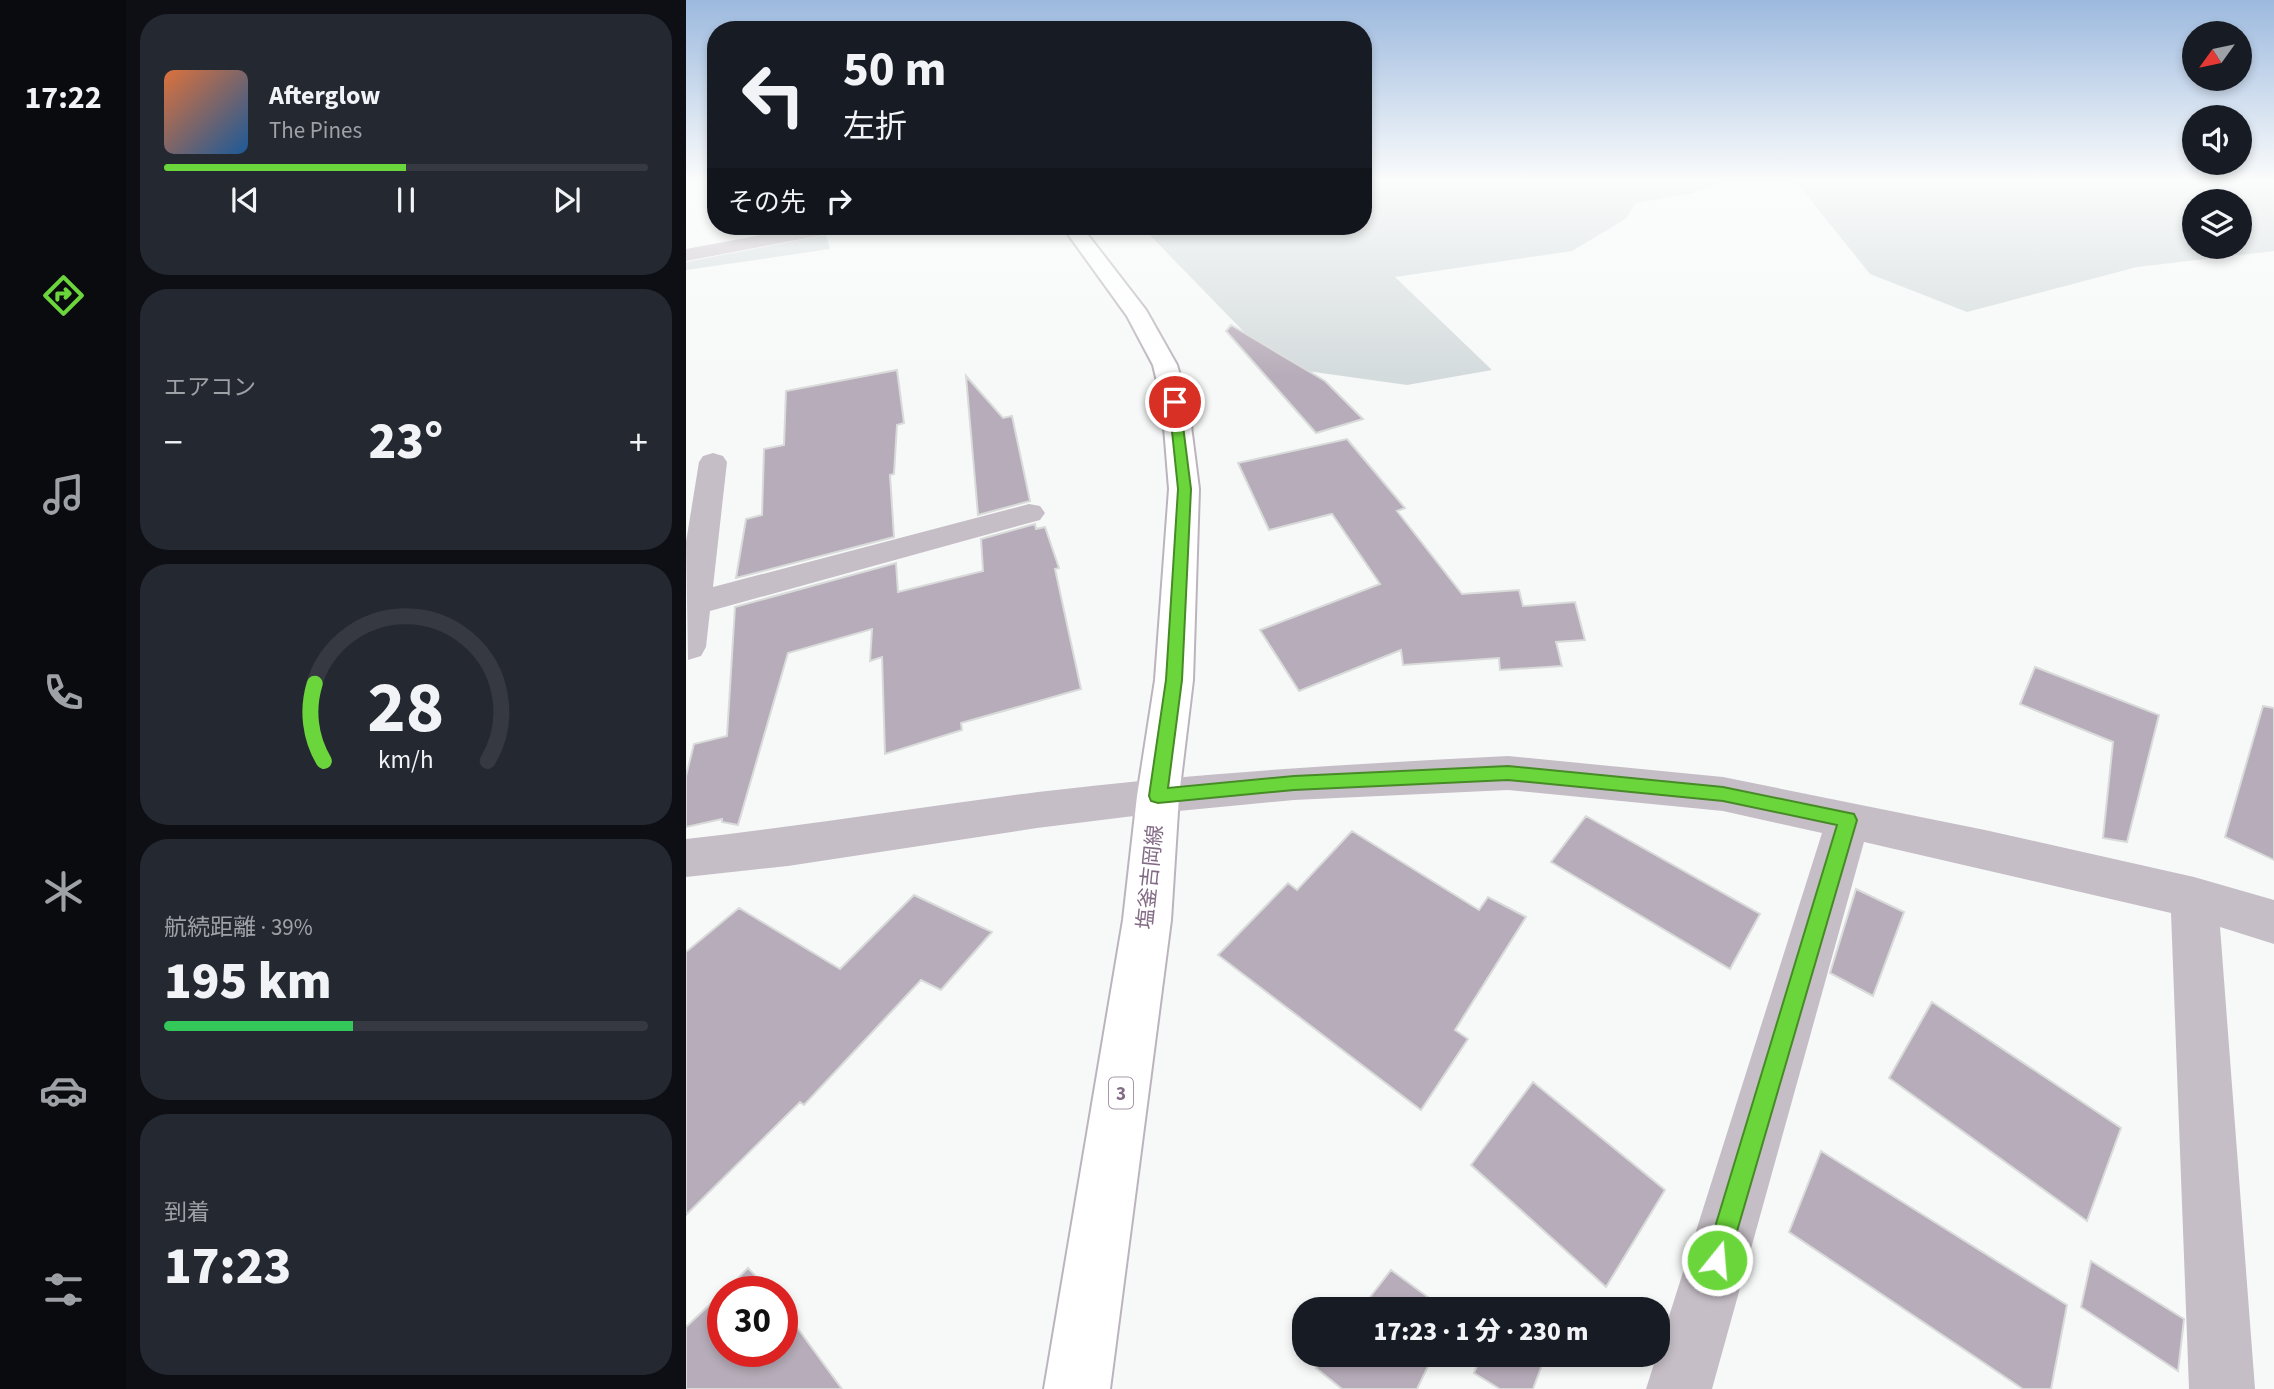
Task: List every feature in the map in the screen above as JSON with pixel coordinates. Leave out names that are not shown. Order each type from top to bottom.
[{"type":"main road","name":"塩釜吉岡線","points":[[1077,1389],[1147,920],[1158,796],[1174,680],[1184,489],[1175,402],[1165,365],[1153,339],[1086,247]]},
{"type":"street","points":[[686,255],[722,247]]},
{"type":"street","points":[[688,647],[690,605],[713,462]]},
{"type":"street","points":[[690,605],[1029,513]]},
{"type":"street","points":[[686,858],[788,847],[1037,810],[1158,796],[1294,783],[1508,773],[1723,794],[2194,898],[2274,922]]},
{"type":"street","points":[[1679,1389],[1848,820]]},
{"type":"street","points":[[2194,898],[2222,1389]]},
{"type":"shaded area","points":[[765,247],[829,247],[830,249],[686,270],[686,262]]},
{"type":"shaded area","points":[[1161,247],[1579,247],[1572,251],[1395,277],[1492,370],[1407,385],[1278,367]]},
{"type":"shaded area","points":[[1848,247],[2182,247],[2182,259],[2206,259],[2137,267],[1967,312],[1870,274]]},
{"type":"shaded area","points":[[2252,247],[2274,247],[2274,251],[2252,254]]},
{"type":"building","points":[[1231,325],[1325,381],[1363,419],[1316,433],[1226,331]]},
{"type":"building","points":[[897,370],[904,423],[897,425],[894,474],[890,475],[894,537],[736,578],[746,519],[762,515],[764,449],[784,445],[786,391]]},
{"type":"building","points":[[966,376],[1003,418],[1012,416],[1030,501],[978,515]]},
{"type":"building","points":[[1347,439],[1405,508],[1397,511],[1462,594],[1519,590],[1523,606],[1575,602],[1585,640],[1556,642],[1562,666],[1500,670],[1499,658],[1403,665],[1401,650],[1299,691],[1260,630],[1380,584],[1332,514],[1269,530],[1238,463]]},
{"type":"building","points":[[1035,524],[1036,529],[1045,527],[1059,568],[1055,569],[1081,689],[961,723],[962,730],[885,754],[882,657],[870,661],[872,629],[788,653],[738,825],[722,822],[722,819],[686,827],[686,776],[694,744],[727,736],[735,607],[896,563],[898,592],[983,571],[981,539]]},
{"type":"building","points":[[2035,667],[2159,715],[2127,842],[2103,838],[2113,742],[2020,704]]},
{"type":"building","points":[[2263,706],[2274,708],[2274,860],[2225,837]]},
{"type":"building","points":[[1586,816],[1760,914],[1730,969],[1551,862]]},
{"type":"building","points":[[1352,831],[1479,910],[1488,897],[1526,917],[1455,1030],[1468,1039],[1421,1110],[1218,955],[1288,883],[1297,890]]},
{"type":"building","points":[[1856,889],[1904,912],[1873,996],[1830,973]]},
{"type":"building","points":[[914,895],[992,932],[941,990],[921,980],[804,1105],[800,1102],[686,1215],[686,952],[739,908],[840,969]]},
{"type":"building","points":[[1932,1002],[2121,1128],[2087,1221],[1889,1078]]},
{"type":"building","points":[[1533,1082],[1665,1190],[1606,1287],[1471,1165]]},
{"type":"building","points":[[1821,1151],[2067,1305],[2051,1389],[2023,1389],[1789,1232]]},
{"type":"building","points":[[2091,1261],[2184,1319],[2178,1371],[2081,1307]]},
{"type":"building","points":[[748,1268],[756,1276],[740,1276]]},
{"type":"building","points":[[1391,1270],[1428,1297],[1370,1297]]},
{"type":"building","points":[[707,1307],[707,1367],[798,1367],[798,1329],[842,1389],[686,1389],[686,1327]]},
{"type":"building","points":[[1428,1367],[1417,1389],[1342,1389],[1316,1368]]},
{"type":"building","points":[[1477,1367],[1541,1367],[1533,1389],[1500,1389],[1474,1373]]},
{"type":"route","points":[[1175,402],[1184,489],[1174,680],[1158,796],[1294,783],[1508,773],[1723,794],[1848,820],[1717,1260]]}]
